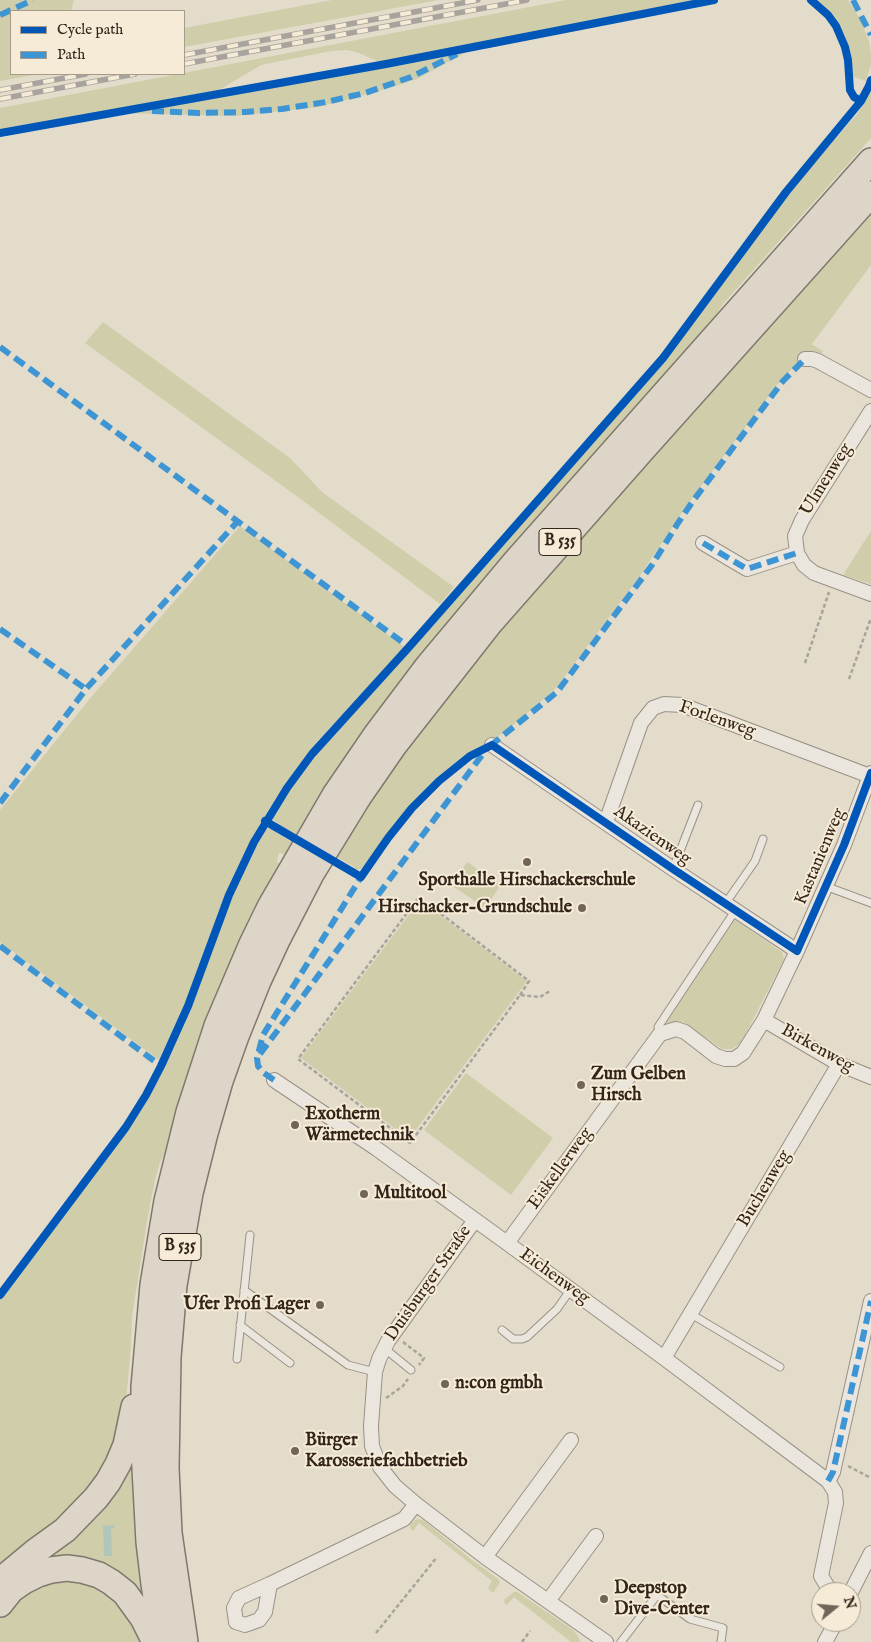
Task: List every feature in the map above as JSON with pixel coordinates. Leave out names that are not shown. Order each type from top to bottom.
[{"type":"highway","name":"B 535","points":[[163,1642],[154,1584],[146,1497],[144,1387],[159,1245],[175,1165],[189,1112],[217,1026],[234,983],[270,907],[321,817],[376,735],[428,666],[516,560],[871,161]]},
{"type":"highway","name":"B 535","points":[[185,1642],[169,1534],[166,1468],[168,1357],[174,1285],[190,1193],[213,1107],[236,1036],[273,948],[311,874],[360,796],[396,744],[458,663],[550,553],[871,194]]},
{"type":"highway","points":[[0,1581],[65,1530],[102,1490],[118,1464],[128,1436],[133,1410],[144,1387]]},
{"type":"highway","points":[[0,1604],[11,1590],[38,1574],[67,1568],[82,1570],[98,1575],[125,1593],[143,1618],[154,1642]]},
{"type":"street","points":[[805,359],[812,358],[818,360],[871,390]]},
{"type":"street","name":"Ulmenweg","points":[[797,553],[795,536],[802,520],[871,411]]},
{"type":"street","points":[[703,543],[747,570],[797,553],[804,565],[814,574],[871,594]]},
{"type":"street","name":"Forlenweg","points":[[606,822],[641,723],[653,708],[664,704],[682,705],[870,774]]},
{"type":"street","name":"Akazienweg","points":[[492,745],[730,908],[797,951]]},
{"type":"street","name":"Kastanienweg","points":[[764,1020],[844,845],[870,774]]},
{"type":"street","points":[[660,1034],[676,1029],[685,1032],[716,1056],[734,1059],[743,1053],[764,1020]]},
{"type":"street","name":"Birkenweg","points":[[764,1020],[839,1064],[871,1077]]},
{"type":"street","name":"Eiskellerweg","points":[[507,1243],[660,1034]]},
{"type":"street","name":"Buchenweg","points":[[664,1358],[839,1064]]},
{"type":"street","name":"Eichenweg","points":[[274,1080],[378,1149],[571,1289],[828,1481]]},
{"type":"street","name":"Duisburger Straße","points":[[475,1220],[384,1348],[376,1372],[371,1426],[372,1446],[380,1467],[396,1486],[416,1504],[598,1640]]},
{"type":"street","points":[[825,1582],[821,1576],[836,1503],[835,1492],[828,1481],[833,1472],[871,1301]]},
{"type":"street","points":[[485,1557],[571,1440]]},
{"type":"street","points":[[270,1584],[404,1519],[416,1504]]},
{"type":"street","points":[[548,1601],[596,1536]]},
{"type":"street","points":[[856,1582],[871,1553]]},
{"type":"lane","name":"Akazienweg","points":[[673,869],[698,805]]},
{"type":"lane","points":[[660,1034],[658,1027],[730,908],[755,861],[763,839]]},
{"type":"lane","points":[[826,886],[871,903]]},
{"type":"lane","points":[[237,1360],[250,1235]]},
{"type":"lane","points":[[502,1330],[513,1339],[522,1339],[557,1309],[571,1289]]},
{"type":"lane","points":[[244,1290],[348,1365],[376,1372]]},
{"type":"lane","points":[[690,1314],[780,1367]]},
{"type":"lane","points":[[240,1325],[290,1363]]},
{"type":"lane","name":"Duisburger Straße","points":[[384,1348],[412,1370]]},
{"type":"lane","points":[[621,1642],[658,1595],[690,1619],[723,1628],[721,1642]]},
{"type":"path","points":[[805,663],[833,581]]},
{"type":"path","points":[[849,679],[871,618]]},
{"type":"path","points":[[419,898],[529,981],[520,995],[410,1143],[298,1059],[419,898]]},
{"type":"path","points":[[520,995],[540,997],[550,991]]},
{"type":"path","points":[[846,1465],[871,1478]]},
{"type":"path","points":[[376,1633],[437,1556]]},
{"type":"path","points":[[522,1642],[530,1631]]},
{"type":"shaded area","points":[[0,0],[74,0],[71,10],[10,10],[10,75],[33,75],[0,81]]},
{"type":"shaded area","points":[[332,0],[439,0],[185,47],[185,28]]},
{"type":"shaded area","points":[[566,0],[700,0],[385,62],[347,50],[331,51],[261,65],[219,90],[0,130],[0,108],[173,75],[185,75],[185,73]]},
{"type":"shaded area","points":[[817,0],[848,0],[860,19],[869,41],[871,55],[871,64],[866,81],[854,77],[850,50],[844,33],[831,13]]},
{"type":"shaded area","points":[[472,49],[417,79],[319,107],[235,116],[122,113],[387,67]]},
{"type":"shaded area","points":[[871,91],[871,138],[723,304],[710,324],[288,857],[280,853],[278,855],[277,862],[283,866],[172,1140],[160,1162],[155,1180],[132,1317],[125,1412],[110,1460],[64,1524],[0,1572],[0,1299],[128,1130],[153,1089],[177,1037],[219,927],[242,873],[262,833],[272,828],[290,841],[294,834],[273,819],[274,811],[302,771],[350,715],[433,626],[652,375],[799,181],[858,113]]},
{"type":"shaded area","points":[[871,216],[871,265],[812,344],[823,351],[818,358],[800,360],[777,385],[687,505],[637,580],[555,689],[505,732],[470,753],[425,790],[409,807],[366,865],[361,869],[353,869],[354,867],[332,854],[434,706],[826,258],[843,246]]},
{"type":"shaded area","points":[[103,322],[290,458],[322,492],[454,587],[440,604],[302,500],[85,343]]},
{"type":"shaded area","points":[[240,526],[406,648],[316,743],[275,799],[252,840],[218,912],[186,1001],[159,1060],[0,942],[0,810],[92,696]]},
{"type":"shaded area","points":[[871,531],[871,584],[843,575]]},
{"type":"shaded area","points":[[467,862],[501,885],[485,908],[451,885]]},
{"type":"shaded area","points":[[420,900],[527,981],[409,1139],[301,1058]]},
{"type":"shaded area","points":[[734,919],[782,952],[784,959],[741,1043],[732,1049],[722,1049],[683,1022],[663,1023]]},
{"type":"shaded area","points":[[466,1073],[553,1138],[511,1195],[424,1130]]},
{"type":"shaded area","points":[[131,1450],[140,1578],[144,1608],[107,1573],[0,1590]]},
{"type":"shaded area","points":[[417,1519],[423,1520],[498,1579],[500,1582],[494,1592],[488,1588],[492,1581],[419,1523],[413,1531],[410,1527],[411,1523]]},
{"type":"shaded area","points":[[114,1525],[114,1528],[111,1529],[112,1556],[104,1556],[103,1526]]},
{"type":"shaded area","points":[[52,1576],[110,1587],[147,1642],[0,1642],[0,1615],[7,1603]]},
{"type":"shaded area","points":[[514,1592],[517,1592],[572,1629],[580,1642],[571,1642],[514,1597],[507,1605],[505,1604],[504,1600]]},
{"type":"railway","points":[[185,55],[478,0]]},
{"type":"railway","points":[[185,64],[527,0]]},
{"type":"railway","points":[[0,90],[81,75]]},
{"type":"railway","points":[[0,99],[130,75]]},
{"type":"marked path","points":[[11,10],[33,0]]},
{"type":"marked path","points":[[853,0],[871,35]]},
{"type":"marked path","points":[[0,15],[10,10]]},
{"type":"marked path","points":[[152,111],[198,113],[245,112],[282,109],[326,102],[365,93],[411,77],[457,54]]},
{"type":"marked path","points":[[0,347],[409,647]]},
{"type":"marked path","points":[[490,746],[557,692],[652,565],[693,501],[783,381],[805,359]]},
{"type":"marked path","points":[[0,803],[86,689],[238,521]]},
{"type":"marked path","points":[[703,543],[747,569],[797,553]]},
{"type":"marked path","points":[[0,629],[86,689]]},
{"type":"marked path","points":[[260,1054],[485,751]]},
{"type":"marked path","points":[[274,1080],[258,1066],[257,1058],[263,1035],[363,874]]},
{"type":"marked path","points":[[0,946],[161,1066]]},
{"type":"marked path","points":[[828,1481],[833,1472],[871,1301]]},
{"type":"cycle path","points":[[0,133],[386,64],[714,0]]},
{"type":"cycle path","points":[[811,0],[828,15],[836,26],[848,60],[850,90],[854,97],[861,101]]},
{"type":"cycle path","points":[[0,1295],[126,1127],[146,1095],[188,1006],[229,895],[254,842],[287,788],[312,754],[409,647],[663,358],[786,192],[861,101],[871,80]]},
{"type":"cycle path","points":[[265,821],[361,877],[412,808],[439,781],[470,756],[492,745],[797,951],[844,845],[871,773]]},
{"type":"place","name":"Sporthalle Hirschackerschule","points":[[527,862]]},
{"type":"place","name":"Hirschacker-Grundschule","points":[[582,908]]},
{"type":"place","name":"Zum Gelben Hirsch","points":[[581,1085]]},
{"type":"place","name":"Exotherm Wärmetechnik","points":[[295,1125]]},
{"type":"place","name":"Multitool","points":[[364,1194]]},
{"type":"place","name":"Ufer Profi Lager","points":[[320,1305]]},
{"type":"place","name":"n:con gmbh","points":[[445,1384]]},
{"type":"place","name":"Bürger Karosseriefachbetrieb","points":[[295,1451]]},
{"type":"place","name":"Deepstop Dive-Center","points":[[604,1599]]}]
